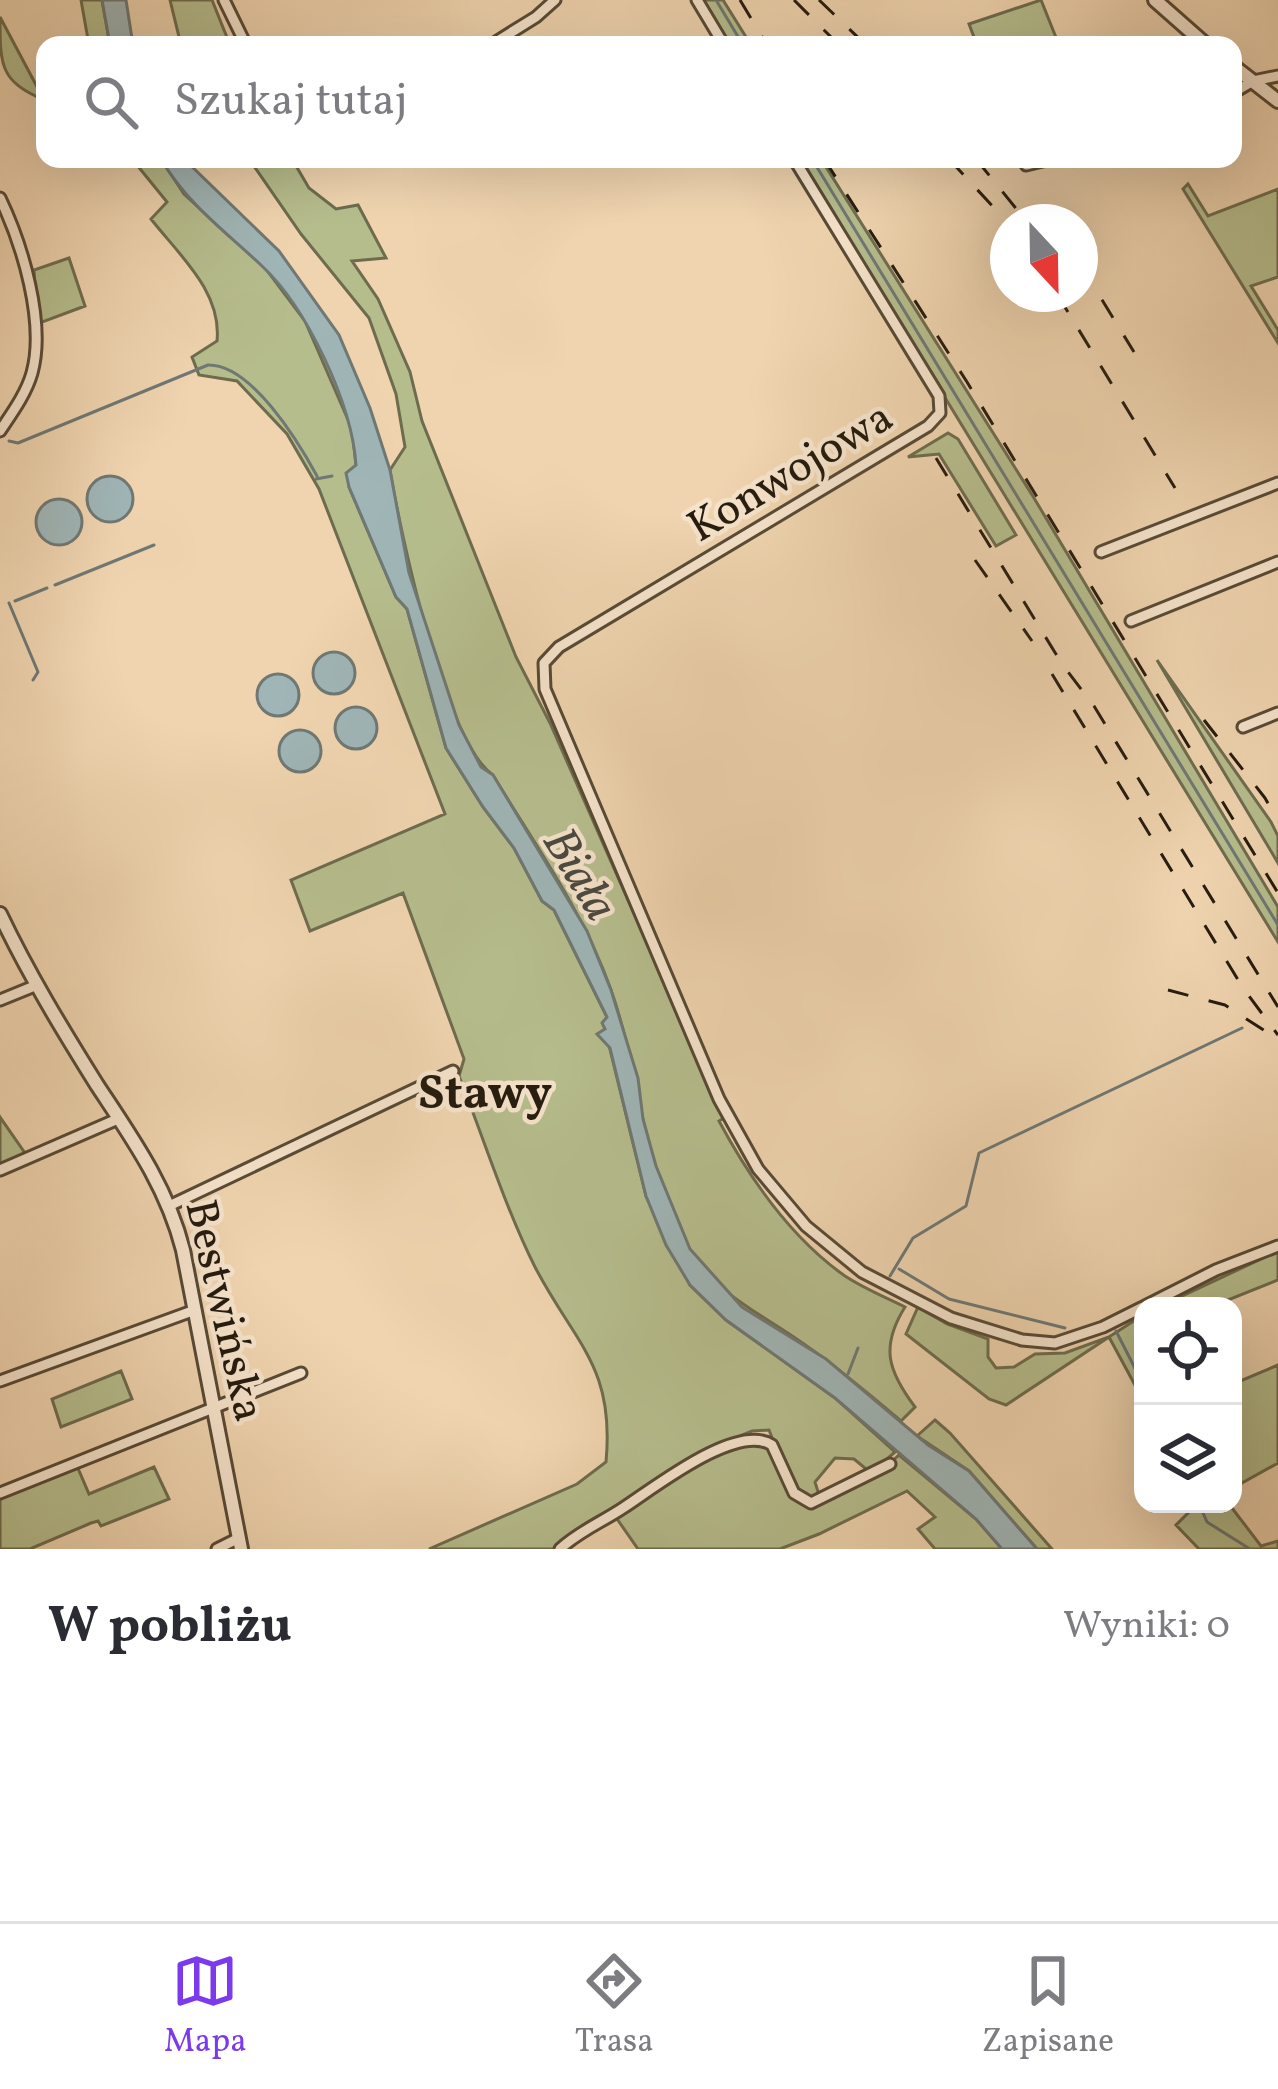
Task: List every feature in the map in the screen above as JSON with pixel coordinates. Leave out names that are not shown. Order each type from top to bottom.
[{"type":"street","points":[[224,0],[242,36]]},
{"type":"street","points":[[505,36],[555,0]]},
{"type":"street","points":[[697,0],[719,36]]},
{"type":"street","points":[[1155,0],[1196,36]]},
{"type":"street","points":[[1242,73],[1278,101]]},
{"type":"street","points":[[1242,88],[1278,76]]},
{"type":"street","name":"Konwojowa","points":[[800,168],[939,396],[940,412],[928,426],[559,647],[544,663],[545,688],[740,1139],[796,1216],[862,1273],[951,1318],[1036,1343],[1074,1338],[1134,1311]]},
{"type":"street","points":[[0,200],[29,272],[34,350],[28,382],[0,431]]},
{"type":"street","points":[[1101,552],[1278,483]]},
{"type":"street","points":[[1131,621],[1278,562]]},
{"type":"street","points":[[1243,727],[1278,713]]},
{"type":"street","name":"Bestwińska","points":[[0,914],[37,986],[170,1206],[240,1544]]},
{"type":"street","points":[[0,1000],[37,986]]},
{"type":"street","points":[[170,1206],[453,1071]]},
{"type":"street","points":[[0,1170],[120,1118]]},
{"type":"street","points":[[1162,1297],[1278,1246]]},
{"type":"street","points":[[0,1381],[195,1310]]},
{"type":"street","points":[[0,1493],[302,1373]]},
{"type":"street","points":[[560,1549],[684,1468],[738,1443],[756,1439],[772,1445],[794,1492],[811,1504],[890,1463]]},
{"type":"street","points":[[217,1549],[240,1544]]},
{"type":"green space","points":[[81,0],[102,0],[108,36],[87,36]]},
{"type":"green space","points":[[170,0],[212,0],[226,36],[179,36]]},
{"type":"green space","points":[[702,0],[723,0],[745,36],[724,36]]},
{"type":"green space","points":[[1041,0],[1055,36],[974,36],[969,24]]},
{"type":"green space","points":[[0,17],[36,85],[36,96],[11,78],[1,48]]},
{"type":"green space","points":[[139,168],[167,168],[184,194],[266,269],[305,321],[352,429],[356,465],[349,487],[396,597],[407,609],[446,748],[514,848],[542,901],[554,910],[607,1017],[605,1029],[646,1196],[690,1285],[726,1320],[835,1398],[895,1452],[871,1473],[854,1459],[835,1458],[815,1482],[820,1498],[803,1498],[788,1478],[769,1430],[752,1431],[705,1450],[553,1549],[429,1549],[577,1484],[606,1462],[604,1402],[589,1357],[535,1267],[504,1197],[459,1076],[464,1059],[403,893],[310,931],[291,880],[445,814],[319,489],[287,434],[237,381],[199,375],[192,357],[217,341],[217,323],[197,276],[151,219],[167,202]]},
{"type":"green space","points":[[255,168],[297,168],[309,188],[336,209],[358,205],[386,258],[352,261],[378,299],[410,372],[422,421],[516,657],[550,723],[724,1118],[719,1121],[758,1186],[807,1244],[845,1276],[905,1307],[890,1347],[893,1370],[915,1407],[901,1421],[827,1361],[727,1292],[690,1250],[674,1221],[652,1157],[621,1022],[600,962],[558,880],[493,775],[475,755],[442,680],[414,585],[390,470],[405,447],[396,394],[369,318]]},
{"type":"green space","points":[[805,168],[827,168],[1034,498],[1278,907],[1278,942]]},
{"type":"green space","points":[[1188,184],[1208,216],[1278,189],[1278,277],[1251,286],[1278,330],[1278,343],[1183,189]]},
{"type":"green space","points":[[69,258],[85,306],[37,324],[34,270]]},
{"type":"green space","points":[[948,433],[958,439],[1016,535],[996,546],[939,454],[908,457]]},
{"type":"green space","points":[[1157,660],[1271,822],[1278,836],[1278,863]]},
{"type":"green space","points":[[0,1117],[27,1156],[0,1165]]},
{"type":"green space","points":[[1278,1251],[1278,1280],[1236,1297],[1180,1297]]},
{"type":"green space","points":[[918,1307],[988,1339],[988,1357],[996,1368],[1014,1367],[1035,1354],[1065,1353],[1109,1337],[1006,1405],[989,1399],[906,1334]]},
{"type":"green space","points":[[1134,1321],[1134,1383],[1109,1337]]},
{"type":"green space","points":[[1278,1365],[1278,1463],[1242,1483],[1242,1405],[1242,1380]]},
{"type":"green space","points":[[121,1371],[132,1399],[61,1427],[52,1399]]},
{"type":"green space","points":[[935,1420],[1052,1549],[1037,1549],[969,1471],[917,1436]]},
{"type":"green space","points":[[752,1442],[770,1446],[796,1499],[811,1506],[877,1475],[899,1455],[976,1519],[1002,1549],[935,1549],[918,1529],[935,1517],[907,1491],[780,1549],[638,1549],[615,1516],[705,1459]]},
{"type":"green space","points":[[77,1466],[89,1494],[154,1467],[169,1499],[101,1526],[98,1521],[91,1523],[30,1549],[0,1549],[0,1497]]},
{"type":"green space","points":[[1188,1513],[1236,1513],[1261,1546],[1278,1541],[1278,1549],[1199,1549],[1176,1525]]},
{"type":"shaded area","points":[[102,0],[126,0],[132,36],[108,36]]},
{"type":"shaded area","points":[[167,168],[193,168],[279,251],[339,335],[390,470],[409,573],[459,725],[587,931],[638,1078],[656,1166],[690,1249],[742,1307],[826,1359],[928,1445],[969,1471],[1037,1549],[1002,1549],[976,1519],[835,1398],[726,1320],[690,1285],[666,1245],[646,1196],[610,1048],[597,1034],[605,1029],[602,1023],[607,1017],[554,910],[542,901],[514,848],[446,748],[407,609],[396,597],[349,487],[346,473],[356,465],[353,441],[324,358],[279,284]]},
{"type":"shaded area","points":[[110,476],[127,482],[133,499],[127,516],[110,522],[93,516],[87,499],[93,482]]},
{"type":"shaded area","points":[[59,499],[75,506],[82,522],[75,538],[59,545],[43,538],[36,522],[43,506]]},
{"type":"shaded area","points":[[334,652],[349,658],[355,673],[349,688],[334,694],[319,688],[313,673],[319,658]]},
{"type":"shaded area","points":[[278,674],[293,680],[299,695],[293,710],[278,716],[263,710],[257,695],[263,680]]},
{"type":"shaded area","points":[[356,707],[371,713],[377,728],[371,743],[356,749],[341,743],[335,728],[341,713]]},
{"type":"shaded area","points":[[300,730],[315,736],[321,751],[315,766],[300,772],[285,766],[279,751],[285,736]]},
{"type":"waterway","points":[[716,0],[738,36]]},
{"type":"waterway","points":[[817,168],[1278,925]]},
{"type":"waterway","points":[[9,441],[18,443],[208,365],[224,368],[256,390],[286,425],[317,476]]},
{"type":"waterway","points":[[316,479],[332,476]]},
{"type":"waterway","points":[[55,585],[154,545]]},
{"type":"waterway","points":[[15,601],[47,588]]},
{"type":"waterway","points":[[9,603],[38,672],[33,680]]},
{"type":"waterway","points":[[890,1276],[913,1238],[966,1206],[979,1153],[1242,1028]]},
{"type":"waterway","points":[[899,1269],[949,1299],[1065,1328]]},
{"type":"waterway","points":[[1116,1331],[1134,1366]]},
{"type":"waterway","points":[[848,1374],[858,1348]]},
{"type":"waterway","points":[[1203,1513],[1207,1522],[1250,1549]]},
{"type":"railway","points":[[740,0],[762,36]]},
{"type":"railway","points":[[794,0],[830,36]]},
{"type":"railway","points":[[819,0],[857,36]]},
{"type":"railway","points":[[830,168],[967,382],[1278,893]]},
{"type":"railway","points":[[957,168],[990,204]]},
{"type":"railway","points":[[983,168],[1012,204]]},
{"type":"railway","points":[[1098,293],[1134,352]]},
{"type":"railway","points":[[1068,312],[1175,488]]},
{"type":"railway","points":[[936,458],[1278,1007]]},
{"type":"railway","points":[[975,560],[1032,641]]},
{"type":"railway","points":[[1052,674],[1243,988],[1278,1035]]},
{"type":"railway","points":[[1204,720],[1278,821]]},
{"type":"railway","points":[[1168,990],[1225,1005],[1265,1031]]},
{"type":"district","name":"Stawy","points":[[485,1091]]},
{"type":"water label","name":"Biała","points":[[582,873]]}]
